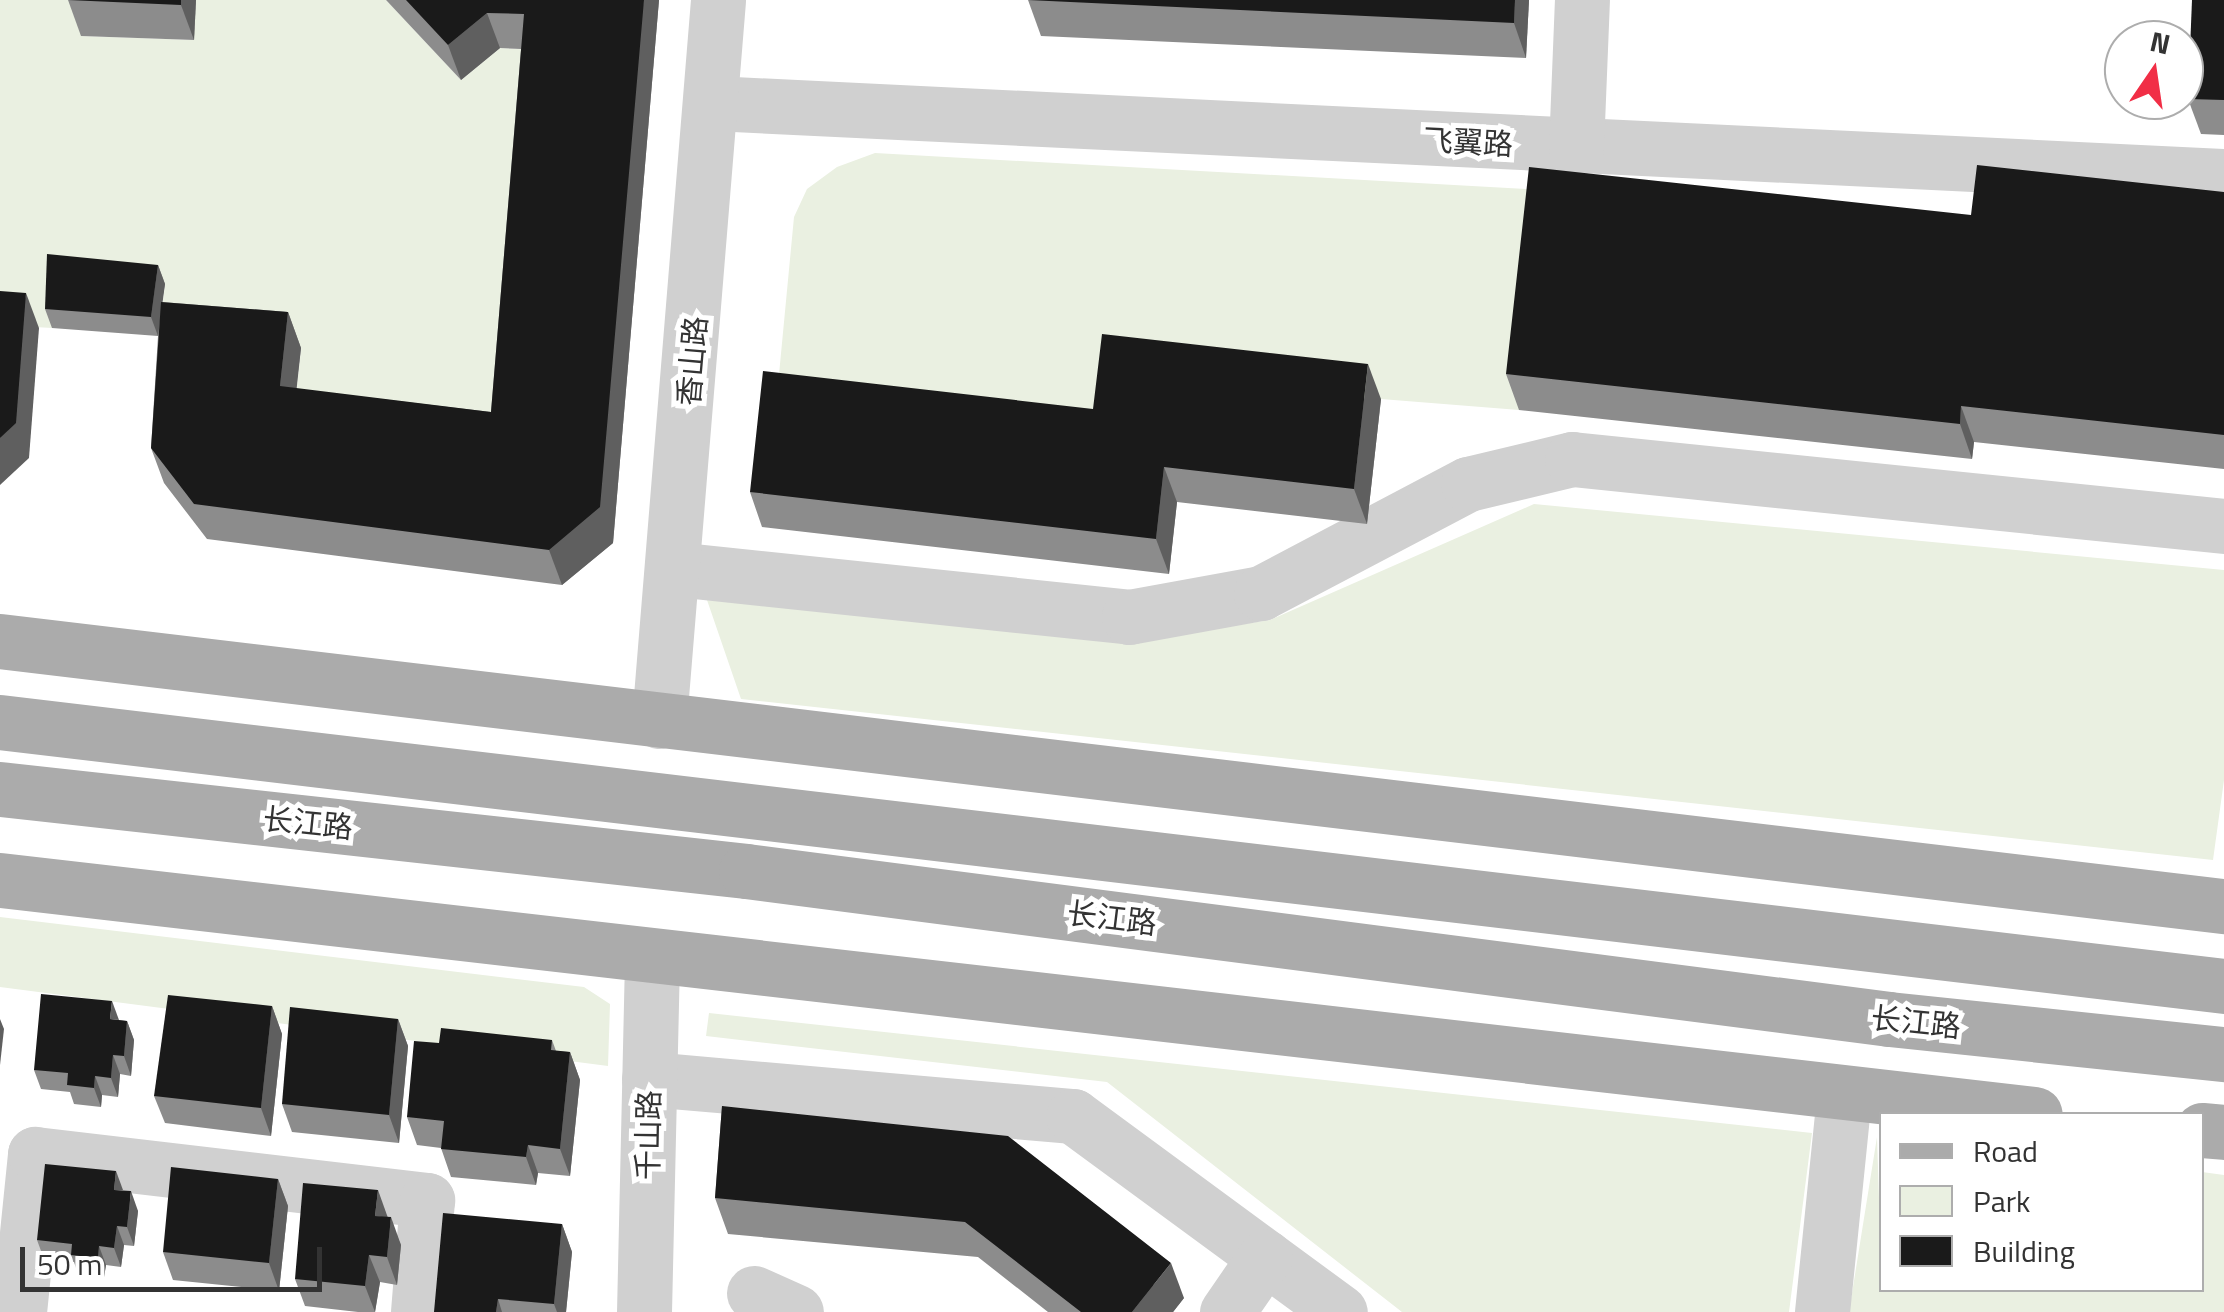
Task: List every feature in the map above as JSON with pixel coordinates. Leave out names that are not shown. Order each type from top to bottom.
[{"type":"main road","points":[[0,641],[2224,906]]},
{"type":"main road","name":"长江路","points":[[0,722],[2224,986]]},
{"type":"main road","name":"长江路","points":[[0,789],[746,870],[1889,1019],[2224,1054]]},
{"type":"main road","points":[[0,880],[652,959],[1844,1096],[2014,1112]]},
{"type":"street","name":"香山路","points":[[659,721],[675,569],[718,0]]},
{"type":"street","points":[[1576,148],[1582,0]]},
{"type":"street","name":"飞翼路","points":[[713,104],[2224,176]]},
{"type":"street","points":[[675,569],[1129,617],[1261,593],[1468,484],[1572,458],[2224,526]]},
{"type":"street","name":"千山路","points":[[644,1312],[652,959]]},
{"type":"street","points":[[649,1079],[1073,1116],[1340,1312]]},
{"type":"street","points":[[1822,1312],[1844,1096]]},
{"type":"street","points":[[19,1312],[36,1154],[427,1200],[418,1312]]},
{"type":"street","points":[[1227,1312],[1266,1257]]},
{"type":"green space","points":[[0,0],[82,0],[81,36],[193,40],[196,0],[386,0],[461,80],[500,48],[536,50],[504,448],[293,422],[301,348],[158,336],[165,285],[54,274],[52,328],[0,325]]},
{"type":"green space","points":[[875,153],[1544,190],[1519,410],[1381,399],[1106,444],[776,406],[794,217],[807,189],[837,167]]},
{"type":"green space","points":[[1534,504],[2224,570],[2224,780],[2213,860],[741,699],[707,600],[1129,641],[1270,620]]},
{"type":"green space","points":[[0,917],[584,987],[610,1004],[608,1066],[0,987]]},
{"type":"green space","points":[[709,1013],[1812,1133],[1789,1312],[1402,1312],[1107,1082],[706,1036]]},
{"type":"green space","points":[[1877,1137],[1879,1292],[2204,1292],[2204,1172],[2224,1175],[2224,1312],[1849,1312]]},
{"type":"building","points":[[68,0],[181,0],[181,5]]},
{"type":"building","points":[[406,0],[644,0],[600,507],[549,550],[194,504],[151,448],[161,302],[288,312],[280,386],[491,412],[524,14],[487,13],[448,45]]},
{"type":"building","points":[[1028,0],[1515,0],[1514,23]]},
{"type":"building","points":[[2192,0],[2224,0],[2224,100],[2204,99],[2204,20],[2191,20]]},
{"type":"building","points":[[1977,165],[2224,192],[2224,435],[1961,406],[1960,424],[1506,374],[1529,167],[1971,215]]},
{"type":"building","points":[[47,254],[158,265],[151,317],[45,309]]},
{"type":"building","points":[[0,291],[26,293],[16,423],[0,438]]},
{"type":"building","points":[[1102,334],[1368,364],[1354,489],[1164,467],[1156,539],[750,492],[763,371],[1093,409]]},
{"type":"building","points":[[41,994],[112,1001],[110,1019],[127,1021],[124,1056],[113,1055],[111,1078],[95,1076],[94,1088],[67,1085],[68,1073],[34,1070]]},
{"type":"building","points":[[168,995],[272,1006],[261,1108],[154,1096]]},
{"type":"building","points":[[290,1007],[398,1019],[389,1115],[282,1104]]},
{"type":"building","points":[[441,1028],[552,1040],[551,1050],[570,1052],[560,1149],[528,1145],[526,1157],[441,1149],[444,1121],[407,1117],[414,1041],[439,1043]]},
{"type":"building","points":[[722,1106],[1008,1136],[1171,1263],[1132,1312],[1081,1312],[965,1222],[715,1198]]},
{"type":"building","points":[[45,1164],[116,1171],[114,1190],[131,1191],[127,1227],[117,1226],[114,1248],[99,1246],[98,1258],[71,1255],[72,1244],[37,1240]]},
{"type":"building","points":[[171,1167],[278,1179],[269,1263],[163,1252]]},
{"type":"building","points":[[303,1183],[378,1190],[375,1216],[391,1217],[387,1257],[369,1255],[365,1286],[295,1279]]},
{"type":"building","points":[[443,1213],[562,1224],[554,1304],[498,1299],[496,1312],[434,1312]]}]
